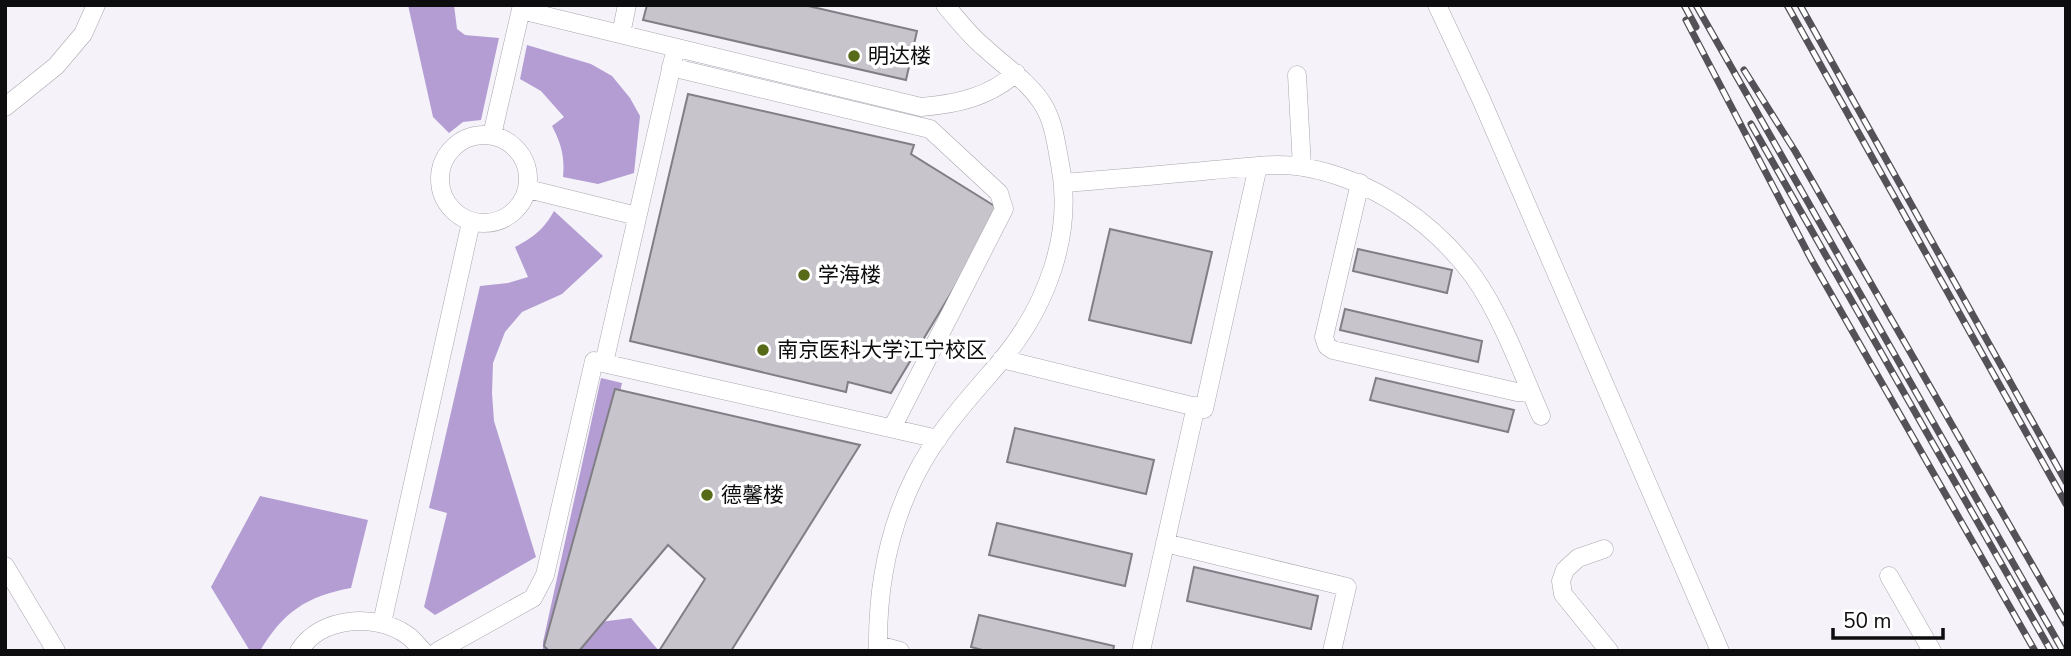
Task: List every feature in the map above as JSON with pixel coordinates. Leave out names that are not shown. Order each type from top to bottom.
[{"type":"street","points":[[5,107],[56,66],[83,34],[96,5]]},
{"type":"street","points":[[621,34],[627,5]]},
{"type":"street","points":[[900,651],[878,648],[877,623],[884,572],[895,524],[915,475],[938,439],[1002,359],[1048,285],[1060,241],[1064,207],[1064,183],[1054,131],[1043,104],[1016,73],[983,47],[945,5]]},
{"type":"street","points":[[1437,5],[1481,99],[1720,651]]},
{"type":"street","points":[[492,135],[521,8],[921,107],[950,105],[975,98],[1003,85],[1016,73]]},
{"type":"street","points":[[604,363],[676,47]]},
{"type":"street","points":[[671,67],[930,129],[999,193],[1004,209],[891,428]]},
{"type":"street","points":[[1297,75],[1302,167]]},
{"type":"street","points":[[492,135],[508,141],[521,153],[528,171],[528,189],[520,206],[505,218],[488,223],[471,222],[453,211],[442,196],[439,177],[443,159],[455,145],[471,136],[492,135]]},
{"type":"street","points":[[1064,183],[1258,166],[1302,167],[1360,183],[1395,202],[1443,240],[1475,278],[1496,316],[1541,416]]},
{"type":"street","points":[[1002,359],[1204,409],[1258,166]]},
{"type":"street","points":[[1360,183],[1324,337],[1327,346],[1334,350],[1531,393]]},
{"type":"street","points":[[528,189],[637,216]]},
{"type":"street","points":[[382,623],[471,222]]},
{"type":"street","points":[[438,651],[533,597],[545,575],[594,361],[938,439]]},
{"type":"street","points":[[1141,651],[1196,406]]},
{"type":"street","points":[[1165,543],[1347,587],[1332,651]]},
{"type":"street","points":[[1604,549],[1578,558],[1565,570],[1561,580],[1563,594],[1609,651]]},
{"type":"street","points":[[5,566],[56,651]]},
{"type":"street","points":[[1889,576],[1933,651]]},
{"type":"street","points":[[299,651],[326,628],[353,620],[382,623],[408,635],[423,651]]},
{"type":"shaded area","points":[[408,5],[454,5],[457,29],[465,35],[499,38],[481,120],[463,122],[449,133],[433,117]]},
{"type":"shaded area","points":[[527,45],[591,64],[612,76],[630,98],[640,116],[634,173],[598,184],[563,177],[562,150],[552,126],[564,117],[541,91],[520,79]]},
{"type":"shaded area","points":[[554,211],[603,256],[562,294],[522,312],[505,332],[493,363],[494,421],[536,557],[435,615],[424,607],[447,513],[429,508],[480,286],[508,283],[528,277],[515,247],[538,232]]},
{"type":"shaded area","points":[[601,378],[622,383],[569,626],[631,618],[659,651],[543,651],[543,642]]},
{"type":"shaded area","points":[[260,496],[368,520],[351,588],[309,601],[287,616],[260,651],[250,651],[211,587]]},
{"type":"building","name":"明达楼","points":[[647,5],[804,5],[917,31],[906,80],[643,20]]},
{"type":"building","name":"学海楼","points":[[688,94],[914,145],[911,154],[1001,210],[891,393],[848,382],[846,392],[630,341]]},
{"type":"building","points":[[1110,229],[1212,252],[1191,343],[1089,320]]},
{"type":"building","points":[[1358,249],[1452,270],[1447,293],[1353,271]]},
{"type":"building","points":[[1345,309],[1482,341],[1478,362],[1340,330]]},
{"type":"building","points":[[1376,378],[1514,410],[1508,432],[1370,400]]},
{"type":"building","name":"德馨楼","points":[[615,389],[860,445],[731,651],[659,651],[705,579],[668,545],[579,651],[549,651],[544,646]]},
{"type":"building","points":[[1015,428],[1154,460],[1146,494],[1007,462]]},
{"type":"building","points":[[997,523],[1132,554],[1125,586],[989,555]]},
{"type":"building","points":[[1194,567],[1318,596],[1311,629],[1187,601]]},
{"type":"building","points":[[979,615],[1114,646],[1113,651],[986,651],[971,647]]},
{"type":"railway","points":[[1684,5],[1696,27]]},
{"type":"railway","points":[[1696,5],[2063,651]]},
{"type":"railway","points":[[1787,5],[2066,504]]},
{"type":"railway","points":[[1800,5],[2066,482]]},
{"type":"railway","points":[[1686,20],[1811,259],[2035,651]]},
{"type":"railway","points":[[1744,70],[1795,151],[2066,624]]},
{"type":"railway","points":[[1751,124],[2051,651]]},
{"type":"place","name":"明达楼","points":[[854,56]]},
{"type":"place","name":"学海楼","points":[[804,275]]},
{"type":"place","name":"南京医科大学江宁校区","points":[[763,350]]},
{"type":"place","name":"德馨楼","points":[[707,495]]}]
